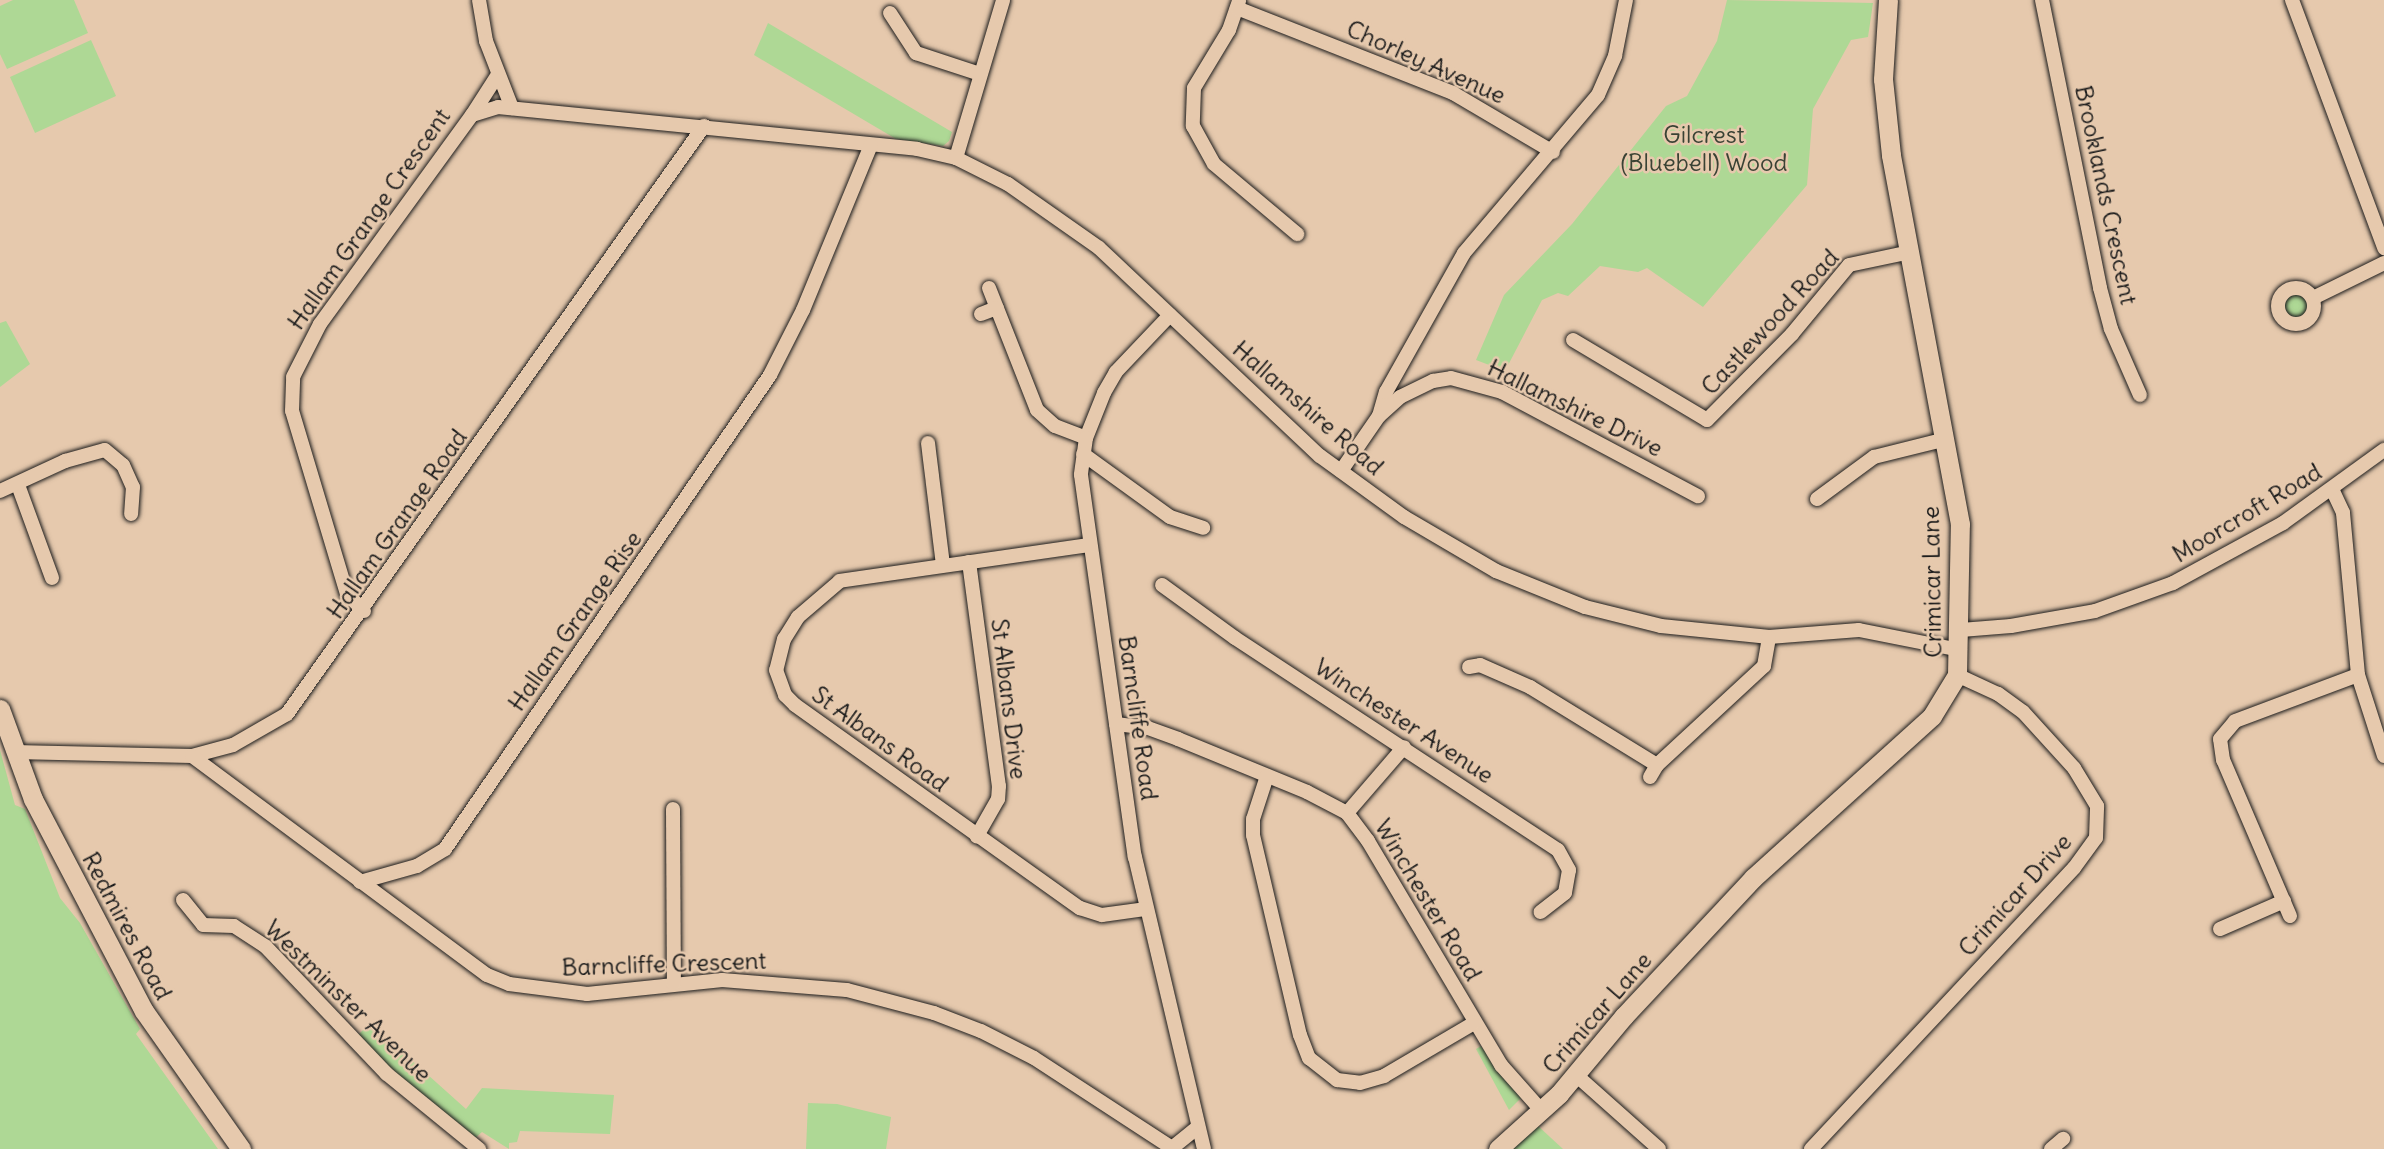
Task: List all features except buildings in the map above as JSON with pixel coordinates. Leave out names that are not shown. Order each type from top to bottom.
[{"type":"street","points":[[479,0],[497,76],[512,108]]},
{"type":"street","points":[[956,158],[1003,0]]},
{"type":"street","points":[[1379,416],[1394,379],[1464,253],[1553,152],[1598,95],[1615,56],[1626,0]]},
{"type":"street","name":"Crimicar Lane","points":[[1498,1149],[1542,1111],[1576,1076],[1624,1016],[1754,878],[1932,716],[1957,674],[1960,640],[1960,524],[1910,252],[1883,79],[1888,0]]},
{"type":"street","name":"Brooklands Crescent","points":[[2042,0],[2100,288],[2111,330],[2140,395]]},
{"type":"street","points":[[2292,0],[2384,248]]},
{"type":"street","points":[[1238,4],[1194,88],[1193,126],[1214,164],[1297,234]]},
{"type":"street","name":"Chorley Avenue","points":[[1238,4],[1453,93],[1553,152]]},
{"type":"street","points":[[890,13],[916,53],[980,74]]},
{"type":"street","points":[[472,115],[497,76]]},
{"type":"street","name":"Hallam Grange Crescent","points":[[364,611],[347,594],[292,411],[293,377],[320,324],[472,115],[512,108],[704,126],[871,145],[956,158]]},
{"type":"street","name":"Hallam Grange Road","points":[[14,752],[191,756],[233,745],[287,714],[364,611],[704,126]]},
{"type":"street","name":"Hallam Grange Rise","points":[[360,883],[417,866],[445,849],[770,375],[803,310],[871,145]]},
{"type":"street","name":"Hallamshire Road","points":[[956,158],[1008,184],[1068,226],[1341,471],[1444,542],[1549,594],[1661,626],[1769,637],[1859,630],[1960,640]]},
{"type":"street","name":"Castlewood Road","points":[[1573,340],[1707,420],[1792,334],[1849,265],[1910,252]]},
{"type":"street","points":[[2313,298],[2384,263]]},
{"type":"street","points":[[989,288],[1037,410],[1055,426],[1086,438]]},
{"type":"street","points":[[981,314],[997,308]]},
{"type":"street","name":"Barncliffe Road","points":[[1170,315],[1116,372],[1086,438],[1083,454],[1089,545],[1145,909],[1204,1149]]},
{"type":"street","points":[[1394,379],[1399,397]]},
{"type":"street","name":"Hallamshire Drive","points":[[1341,471],[1379,416],[1399,397],[1433,380],[1470,380],[1684,485],[1698,496]]},
{"type":"street","points":[[1816,499],[1874,457],[1946,439]]},
{"type":"street","points":[[928,443],[943,565]]},
{"type":"street","points":[[0,491],[65,461],[105,450],[123,465],[133,487],[131,514]]},
{"type":"street","name":"Moorcroft Road","points":[[1960,640],[2054,620],[2133,598],[2234,552],[2332,489],[2384,450]]},
{"type":"street","points":[[1083,454],[1170,517],[1203,528]]},
{"type":"street","points":[[18,485],[52,578]]},
{"type":"street","points":[[2332,489],[2343,513],[2358,675],[2384,756]]},
{"type":"street","name":"St Albans Road","points":[[1089,545],[943,565],[829,586],[784,639],[776,670],[785,695],[794,705],[1091,914],[1145,909]]},
{"type":"street","name":"St Albans Drive","points":[[969,562],[999,786],[998,799],[977,836]]},
{"type":"street","name":"Winchester Avenue","points":[[1162,585],[1235,638],[1558,850],[1569,870],[1566,892],[1541,912]]},
{"type":"street","points":[[1469,667],[1480,665],[1530,687],[1653,771],[1764,666],[1769,637]]},
{"type":"street","name":"Crimicar Drive","points":[[1811,1149],[2074,867],[2096,838],[2097,806],[2074,768],[2023,712],[1998,694],[1957,674]]},
{"type":"street","points":[[2290,916],[2220,749],[2220,738],[2235,721],[2358,675]]},
{"type":"street","name":"Redmires Road","points":[[0,709],[14,752],[67,868],[144,1011],[241,1149]]},
{"type":"street","name":"Winchester Road","points":[[1115,724],[1147,728],[1267,776],[1347,813],[1368,841],[1501,1065],[1542,1111]]},
{"type":"street","points":[[1347,813],[1404,747]]},
{"type":"street","points":[[191,756],[360,883]]},
{"type":"street","points":[[1267,776],[1255,812],[1254,835],[1309,1058],[1337,1080],[1360,1083],[1384,1076],[1475,1023]]},
{"type":"street","points":[[673,810],[674,983]]},
{"type":"street","name":"Barncliffe Crescent","points":[[360,883],[487,975],[509,984],[587,994],[722,980],[810,985],[934,1013],[1034,1058],[1173,1148],[1198,1127]]},
{"type":"street","name":"Westminster Avenue","points":[[183,900],[203,925],[233,926],[266,947],[387,1074],[480,1149]]},
{"type":"street","points":[[2220,929],[2284,901]]},
{"type":"street","points":[[1576,1076],[1659,1149]]},
{"type":"street","points":[[2051,1149],[2063,1139]]},
{"type":"green space","points":[[13,0],[74,0],[88,33],[7,69],[0,54],[0,6]]},
{"type":"green space","name":"Gilcrest (Bluebell) Wood","points":[[1727,0],[1873,3],[1868,37],[1851,40],[1813,109],[1807,185],[1703,307],[1647,268],[1638,272],[1600,266],[1568,296],[1558,293],[1542,300],[1505,371],[1476,360],[1504,295],[1572,224],[1666,106],[1687,96],[1717,41]]},
{"type":"green space","points":[[768,23],[952,132],[949,141],[943,146],[896,139],[754,55]]},
{"type":"green space","points":[[91,40],[116,96],[35,133],[10,77]]},
{"type":"green space","points":[[2295,293],[2304,297],[2308,306],[2304,315],[2295,319],[2286,315],[2282,306],[2286,297]]},
{"type":"green space","points":[[6,321],[30,364],[0,387],[0,323]]},
{"type":"green space","points":[[0,750],[15,805],[25,809],[60,898],[80,923],[140,1029],[136,1034],[218,1149],[0,1149]]},
{"type":"green space","points":[[370,1023],[466,1109],[482,1088],[614,1095],[610,1134],[520,1131],[517,1142],[509,1143],[509,1149],[482,1132],[473,1140],[356,1037]]},
{"type":"green space","points":[[1481,1046],[1521,1098],[1509,1110],[1476,1049]]},
{"type":"green space","points":[[808,1103],[837,1104],[891,1117],[886,1149],[806,1149]]},
{"type":"green space","points":[[1537,1125],[1563,1149],[1509,1149]]}]
